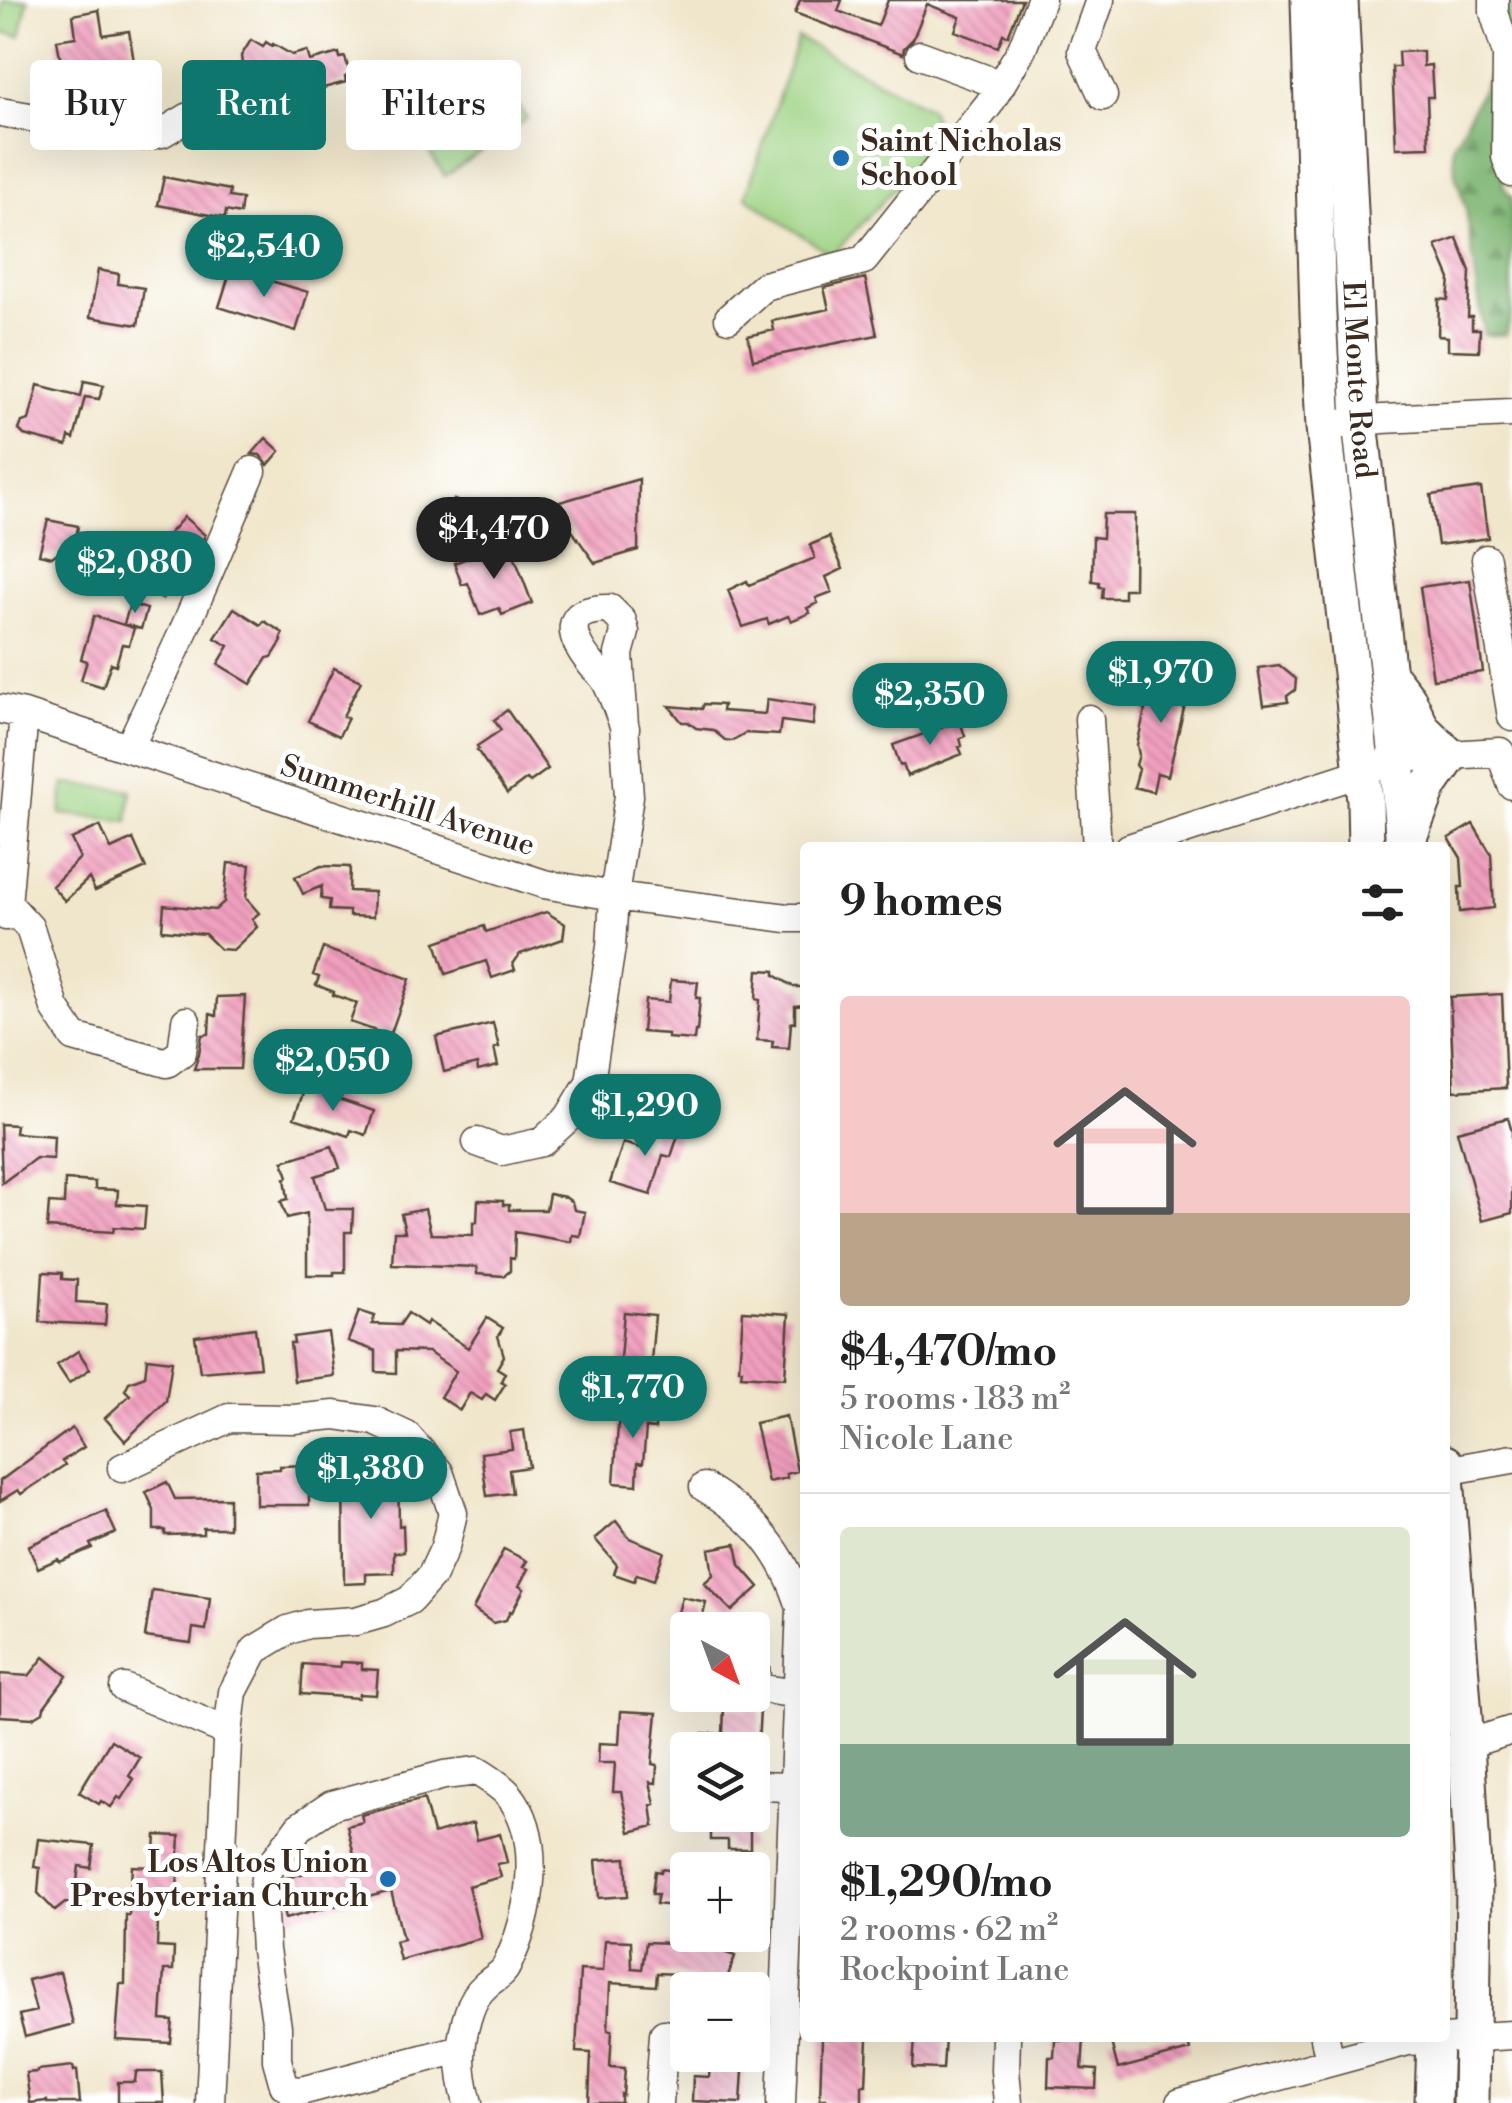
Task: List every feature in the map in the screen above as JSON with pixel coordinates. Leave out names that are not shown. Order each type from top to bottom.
[{"type":"main road","name":"El Monte Road","points":[[1310,0],[1324,427],[1366,842]]},
{"type":"main road","name":"El Monte Road","points":[[1340,0],[1360,421],[1404,842]]},
{"type":"main road","points":[[1388,673],[1408,699],[1422,729],[1450,756],[1429,786],[1406,842]]},
{"type":"main road","points":[[1450,1607],[1455,1746],[1474,1888],[1470,2103]]},
{"type":"main road","points":[[1434,2103],[1435,2042]]},
{"type":"street","points":[[729,318],[764,286],[864,260],[1002,85],[1022,49],[1041,0]]},
{"type":"street","points":[[1100,0],[1082,51],[1103,96]]},
{"type":"street","points":[[1494,0],[1507,54],[1506,157],[1512,172]]},
{"type":"street","points":[[920,55],[1002,85]]},
{"type":"street","points":[[0,112],[143,136],[162,133],[182,122]]},
{"type":"street","points":[[1324,427],[1360,421],[1512,413]]},
{"type":"street","points":[[129,748],[252,471]]},
{"type":"street","points":[[1486,558],[1512,716]]},
{"type":"street","points":[[12,712],[7,909],[30,928],[55,1008],[74,1037],[167,1063],[182,1052],[186,1021]]},
{"type":"street","name":"Summerhill Avenue","points":[[12,712],[544,884],[800,918]]},
{"type":"street","points":[[1089,720],[1097,842]]},
{"type":"street","points":[[477,1142],[502,1150],[542,1142],[569,1117],[590,1082],[612,947],[614,896],[629,796],[625,728]]},
{"type":"street","points":[[1147,842],[1397,758],[1450,756],[1506,740],[1512,785]]},
{"type":"street","points":[[122,1468],[229,1418],[335,1415],[375,1421],[407,1436],[439,1472],[453,1513],[446,1547],[432,1574],[410,1600],[356,1621],[308,1624],[288,1630],[255,1650],[233,1692],[210,2103]]},
{"type":"street","points":[[1450,1467],[1512,1459]]},
{"type":"street","points":[[704,1487],[734,1506],[770,1544],[790,1573],[800,1598]]},
{"type":"street","points":[[781,2103],[800,1659]]},
{"type":"street","points":[[124,1688],[228,1732]]},
{"type":"street","points":[[770,1690],[798,1694]]},
{"type":"street","points":[[1455,1746],[1512,1730]]},
{"type":"street","points":[[460,2049],[302,2091],[284,2085],[276,2060],[277,2027],[265,1950],[262,1898],[266,1872],[278,1853],[299,1827],[332,1805],[444,1775],[478,1771],[508,1794],[520,1814],[528,1837],[532,1878],[521,1930],[506,1970],[482,1988],[470,2007],[459,2058],[468,2103]]},
{"type":"street","points":[[770,1786],[793,1787]]},
{"type":"street","points":[[659,2103],[664,2034]]},
{"type":"street","points":[[1450,2038],[1512,2034]]},
{"type":"street","points":[[1006,2042],[1008,2103]]},
{"type":"street","points":[[1180,2103],[1328,2050],[1399,2042]]},
{"type":"green space","points":[[3,0],[28,0],[20,36],[0,32]]},
{"type":"green space","points":[[1507,0],[1512,0],[1512,93],[1498,142],[1504,188],[1512,197],[1512,312],[1506,335],[1484,335],[1453,147],[1496,62],[1487,43]]},
{"type":"green space","points":[[798,38],[930,109],[941,139],[832,255],[746,196]]},
{"type":"green space","points":[[428,150],[482,150],[445,176]]},
{"type":"green space","points":[[64,784],[131,790],[128,821],[61,814]]},
{"type":"building","points":[[800,0],[842,0],[838,11],[878,26],[888,0],[1022,0],[1008,36],[1003,34],[998,47],[955,31],[960,17],[927,4],[903,54],[795,13]]},
{"type":"building","points":[[99,10],[103,35],[129,31],[134,60],[61,60],[57,40],[76,37],[73,15]]},
{"type":"building","points":[[251,40],[263,47],[266,42],[273,44],[292,55],[307,51],[310,60],[242,60]]},
{"type":"building","points":[[1423,51],[1423,66],[1431,65],[1433,97],[1427,97],[1429,147],[1396,148],[1392,67],[1399,67],[1398,52]]},
{"type":"building","points":[[339,53],[340,58],[345,57],[346,82],[326,87],[326,60],[314,60]]},
{"type":"building","points":[[164,177],[230,190],[229,197],[242,199],[240,214],[226,211],[225,218],[158,205]]},
{"type":"building","points":[[1457,238],[1470,271],[1468,317],[1472,317],[1472,329],[1480,329],[1479,351],[1448,350],[1448,337],[1438,336],[1439,299],[1448,300],[1450,279],[1436,246]]},
{"type":"building","points":[[231,269],[308,292],[296,331],[219,307]]},
{"type":"building","points":[[98,270],[119,274],[118,284],[144,288],[138,325],[90,317]]},
{"type":"building","points":[[865,278],[877,335],[753,360],[748,336],[774,330],[772,321],[829,309],[824,288]]},
{"type":"building","points":[[84,381],[104,385],[99,399],[85,397],[74,439],[69,437],[67,446],[24,435],[19,430],[22,422],[29,420],[38,385],[81,396]]},
{"type":"building","points":[[266,438],[280,451],[268,465],[260,455],[252,454]]},
{"type":"building","points":[[639,479],[638,550],[595,563],[553,504]]},
{"type":"building","points":[[1481,488],[1488,538],[1438,545],[1431,495]]},
{"type":"building","points":[[454,500],[487,513],[479,532],[447,520]]},
{"type":"building","points":[[1103,514],[1135,514],[1134,589],[1124,589],[1124,598],[1102,598],[1103,587],[1092,581],[1093,537],[1102,538]]},
{"type":"building","points":[[184,517],[205,535],[193,557],[167,581],[173,586],[162,599],[133,574]]},
{"type":"building","points":[[48,520],[78,526],[76,539],[52,557],[39,554]]},
{"type":"building","points":[[829,537],[843,569],[826,577],[832,592],[816,598],[818,603],[807,608],[810,613],[791,621],[788,616],[769,624],[767,619],[743,627],[728,590],[815,558],[810,545]]},
{"type":"building","points":[[512,550],[532,603],[502,615],[499,608],[480,615],[468,583],[462,585],[454,563],[484,552],[487,560]]},
{"type":"building","points":[[1470,580],[1483,672],[1433,679],[1420,587]]},
{"type":"building","points":[[130,604],[147,609],[141,629],[124,624]]},
{"type":"building","points":[[234,608],[283,633],[272,657],[267,658],[251,684],[218,664],[229,646],[215,638]]},
{"type":"building","points":[[94,616],[134,628],[129,645],[122,644],[116,665],[111,663],[103,687],[81,680],[87,661],[81,659]]},
{"type":"building","points":[[1279,665],[1296,679],[1295,690],[1287,696],[1288,702],[1264,705],[1258,668]]},
{"type":"building","points":[[334,668],[361,681],[343,716],[348,718],[339,736],[308,721]]},
{"type":"building","points":[[1154,670],[1192,675],[1168,776],[1157,773],[1153,792],[1134,787],[1139,769],[1137,745]]},
{"type":"building","points":[[767,699],[815,706],[813,725],[781,721],[779,735],[745,733],[732,741],[713,730],[682,722],[669,706],[702,709],[704,704],[723,705],[722,711],[765,714]]},
{"type":"building","points":[[507,710],[548,769],[507,794],[477,746],[501,730],[494,720]]},
{"type":"building","points":[[960,721],[965,736],[960,738],[962,754],[907,776],[893,745]]},
{"type":"building","points":[[1473,824],[1491,854],[1494,908],[1460,912],[1461,858],[1449,838]]},
{"type":"building","points":[[100,826],[111,849],[133,839],[146,868],[95,891],[89,878],[65,901],[52,886],[80,858],[71,839]]},
{"type":"building","points":[[228,863],[250,865],[246,898],[259,913],[252,919],[257,927],[233,950],[220,949],[205,934],[162,930],[164,905],[215,910],[224,902]]},
{"type":"building","points":[[321,866],[350,867],[349,891],[374,892],[373,917],[329,910],[330,900],[321,899],[322,886],[303,894],[295,877]]},
{"type":"building","points":[[546,912],[565,924],[563,939],[520,954],[513,964],[515,970],[492,978],[486,961],[446,974],[436,942],[484,926],[486,932]]},
{"type":"building","points":[[323,948],[410,979],[390,1036],[350,1022],[357,1003],[316,985],[319,977],[313,975]]},
{"type":"building","points":[[758,970],[775,971],[775,975],[800,987],[800,1006],[795,1006],[789,1048],[772,1047],[773,1041],[757,1040],[760,1000],[756,999]]},
{"type":"building","points":[[671,980],[698,982],[696,998],[700,998],[694,1040],[642,1032],[645,1000],[669,1002]]},
{"type":"building","points":[[1502,994],[1506,1088],[1454,1091],[1450,997]]},
{"type":"building","points":[[245,996],[240,1069],[194,1069],[202,1035],[209,1034],[210,1014],[216,1016],[217,997]]},
{"type":"building","points":[[493,1023],[499,1047],[494,1048],[498,1066],[478,1071],[477,1064],[444,1072],[436,1037]]},
{"type":"building","points":[[305,1088],[374,1111],[366,1135],[351,1130],[349,1136],[294,1118]]},
{"type":"building","points":[[1508,1118],[1512,1132],[1512,1213],[1482,1221],[1457,1131]]},
{"type":"building","points":[[656,1119],[681,1126],[671,1157],[663,1155],[651,1195],[610,1183],[623,1143],[647,1150]]},
{"type":"building","points":[[0,1124],[16,1125],[15,1133],[54,1136],[53,1159],[36,1158],[2,1183]]},
{"type":"building","points":[[332,1146],[340,1168],[315,1176],[325,1209],[353,1209],[352,1232],[345,1232],[345,1272],[307,1275],[307,1213],[287,1218],[281,1201],[288,1199],[283,1161]]},
{"type":"building","points":[[65,1180],[95,1182],[95,1189],[118,1190],[117,1204],[146,1206],[144,1229],[114,1227],[113,1232],[47,1228],[49,1203],[64,1204]]},
{"type":"building","points":[[549,1194],[565,1197],[574,1210],[585,1212],[580,1236],[572,1235],[571,1242],[515,1232],[514,1259],[510,1258],[510,1271],[504,1276],[477,1274],[477,1267],[392,1264],[394,1232],[405,1232],[401,1214],[425,1209],[431,1234],[473,1235],[478,1200],[503,1201],[509,1210],[546,1210]]},
{"type":"building","points":[[43,1272],[62,1273],[62,1279],[77,1280],[76,1302],[107,1304],[105,1325],[40,1322]]},
{"type":"building","points":[[359,1311],[375,1316],[372,1324],[400,1325],[408,1313],[426,1325],[428,1321],[468,1348],[487,1318],[503,1328],[498,1336],[504,1356],[497,1368],[505,1373],[501,1381],[505,1384],[495,1400],[486,1394],[482,1400],[470,1393],[460,1410],[440,1397],[456,1371],[428,1352],[396,1351],[396,1373],[376,1372],[376,1351],[348,1341]]},
{"type":"building","points":[[743,1311],[789,1314],[785,1378],[741,1375]]},
{"type":"building","points":[[624,1312],[655,1315],[650,1373],[619,1370]]},
{"type":"building","points":[[255,1328],[260,1367],[200,1372],[195,1336]]},
{"type":"building","points":[[328,1332],[334,1376],[294,1381],[290,1343],[294,1343],[293,1337]]},
{"type":"building","points":[[78,1351],[90,1369],[69,1383],[57,1365]]},
{"type":"building","points":[[147,1358],[172,1361],[166,1401],[125,1441],[105,1418],[130,1395],[125,1390],[129,1382],[145,1376]]},
{"type":"building","points":[[632,1402],[656,1403],[655,1429],[646,1428],[637,1485],[614,1483],[619,1412],[631,1413]]},
{"type":"building","points":[[786,1416],[797,1471],[768,1482],[755,1423]]},
{"type":"building","points":[[72,1428],[84,1447],[62,1461],[65,1465],[21,1494],[18,1490],[0,1501],[0,1481]]},
{"type":"building","points":[[524,1430],[529,1467],[509,1470],[512,1493],[487,1496],[481,1453],[512,1449],[510,1432]]},
{"type":"building","points":[[309,1465],[309,1505],[256,1505],[256,1470]]},
{"type":"building","points":[[343,1468],[398,1468],[399,1526],[403,1525],[404,1552],[394,1552],[394,1573],[366,1574],[366,1583],[344,1584]]},
{"type":"building","points":[[167,1482],[175,1499],[229,1498],[229,1528],[203,1528],[203,1534],[165,1535],[165,1530],[154,1530],[154,1510],[146,1492]]},
{"type":"building","points":[[106,1511],[116,1533],[90,1544],[92,1548],[38,1568],[28,1546]]},
{"type":"building","points":[[616,1521],[629,1538],[664,1552],[654,1580],[637,1574],[634,1581],[614,1574],[617,1565],[595,1539]]},
{"type":"building","points":[[736,1544],[740,1565],[759,1587],[732,1611],[704,1583],[713,1575],[709,1549]]},
{"type":"building","points":[[504,1549],[527,1561],[523,1567],[528,1569],[519,1586],[524,1589],[512,1612],[506,1620],[493,1623],[473,1609]]},
{"type":"building","points":[[152,1590],[210,1598],[206,1630],[193,1628],[191,1643],[145,1637]]},
{"type":"building","points":[[682,1597],[706,1602],[704,1612],[678,1612]]},
{"type":"building","points":[[44,1657],[67,1676],[43,1712],[33,1718],[0,1716],[0,1674],[29,1676]]},
{"type":"building","points":[[340,1662],[362,1663],[362,1669],[378,1670],[376,1695],[359,1694],[358,1698],[301,1694],[303,1664],[340,1667]]},
{"type":"building","points":[[621,1711],[657,1713],[652,1764],[657,1765],[656,1783],[650,1782],[654,1826],[630,1832],[621,1792],[613,1792],[615,1763],[598,1763],[599,1743],[619,1744]]},
{"type":"building","points":[[724,1712],[760,1712],[759,1732],[723,1732]]},
{"type":"building","points":[[111,1740],[140,1758],[129,1776],[134,1779],[111,1807],[79,1792]]},
{"type":"building","name":"Los Altos Union Presbyterian Church","points":[[424,1799],[433,1834],[473,1823],[477,1840],[500,1834],[507,1862],[497,1864],[501,1877],[468,1886],[481,1938],[400,1960],[395,1941],[403,1939],[391,1891],[285,1919],[280,1899],[283,1879],[355,1859],[347,1826],[363,1822],[361,1815]]},
{"type":"building","points":[[711,1832],[750,1832],[750,1849],[728,1849],[728,1840],[711,1840]]},
{"type":"building","points":[[156,1835],[180,1836],[177,1891],[159,1891],[157,1947],[174,1948],[173,1970],[164,1970],[161,2020],[173,2021],[171,2043],[116,2040],[120,1984],[125,1984],[126,1915],[129,1916],[132,1866],[154,1867]]},
{"type":"building","points":[[38,1839],[94,1845],[91,1868],[79,1866],[74,1904],[65,1903],[55,1911],[38,1893],[40,1868],[34,1867]]},
{"type":"building","points":[[626,1858],[628,1896],[599,1898],[596,1860]]},
{"type":"building","points":[[670,1870],[670,1906],[656,1904],[658,1894],[652,1894],[655,1871]]},
{"type":"building","points":[[605,1940],[631,1941],[632,1968],[642,1969],[646,1942],[670,1943],[670,1952],[724,1952],[735,1956],[729,1972],[657,1973],[656,1986],[610,1983],[610,2067],[625,2068],[621,2103],[589,2103],[591,2053],[576,2052],[580,1970],[603,1971]]},
{"type":"building","points":[[60,1972],[73,2024],[25,2037],[19,2015],[36,2011],[28,1980]]},
{"type":"building","points":[[822,2042],[868,2042],[862,2103],[826,2103],[826,2099],[820,2099]]},
{"type":"building","points":[[915,2042],[945,2042],[943,2069],[913,2068]]},
{"type":"building","points":[[1055,2042],[1084,2042],[1082,2069],[1097,2070],[1096,2089],[1048,2087],[1049,2057],[1054,2057]]},
{"type":"building","points":[[1111,2042],[1187,2042],[1190,2050],[1118,2069]]},
{"type":"building","points":[[73,2066],[77,2070],[80,2103],[30,2103],[26,2073]]},
{"type":"building","points":[[136,2072],[162,2072],[164,2103],[118,2103],[118,2082],[135,2082]]},
{"type":"building","points":[[709,2072],[743,2072],[741,2103],[692,2101],[693,2076],[709,2077]]},
{"type":"place","name":"Saint Nicholas School","points":[[841,158]]},
{"type":"place","name":"Los Altos Union Presbyterian Church","points":[[388,1879]]}]
